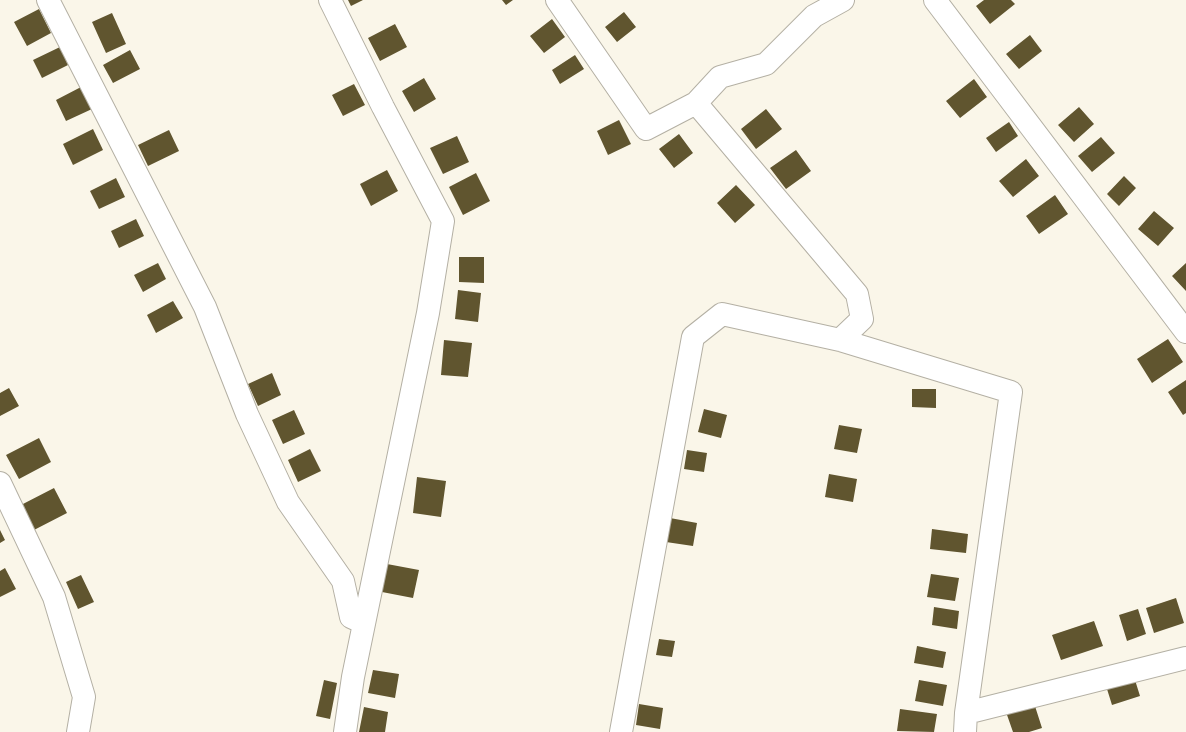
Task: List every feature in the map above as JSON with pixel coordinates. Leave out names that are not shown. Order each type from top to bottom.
[{"type":"street","points":[[48,0],[205,307],[247,414],[288,502],[343,581],[351,617],[364,623]]},
{"type":"street","points":[[330,0],[383,107],[443,221],[428,313],[353,677],[345,732]]},
{"type":"street","points":[[557,0],[646,129],[696,103],[720,77],[766,64],[814,16],[842,0]]},
{"type":"street","points":[[935,0],[1186,332]]},
{"type":"street","points":[[696,103],[857,294],[862,319],[840,340]]},
{"type":"street","points":[[621,732],[693,337],[722,314],[840,340],[1011,392],[966,723],[1186,658]]},
{"type":"street","points":[[0,483],[54,597],[84,697],[78,732]]},
{"type":"building","points":[[348,0],[363,0],[351,6]]},
{"type":"building","points":[[502,0],[513,0],[506,5]]},
{"type":"building","points":[[984,0],[1011,0],[1015,4],[990,24],[976,6]]},
{"type":"building","points":[[39,9],[51,33],[27,46],[14,22]]},
{"type":"building","points":[[624,12],[636,27],[617,42],[605,27]]},
{"type":"building","points":[[112,13],[126,44],[106,53],[92,22]]},
{"type":"building","points":[[552,19],[565,37],[544,53],[530,36]]},
{"type":"building","points":[[395,24],[407,47],[380,61],[368,38]]},
{"type":"building","points":[[1030,35],[1042,51],[1019,69],[1006,54]]},
{"type":"building","points":[[60,47],[68,65],[42,78],[33,60]]},
{"type":"building","points":[[130,50],[140,69],[113,83],[103,65]]},
{"type":"building","points":[[575,55],[584,69],[560,84],[552,70]]},
{"type":"building","points":[[424,78],[436,99],[414,112],[402,91]]},
{"type":"building","points":[[974,79],[987,97],[960,118],[946,101]]},
{"type":"building","points":[[354,84],[365,105],[343,116],[332,95]]},
{"type":"building","points":[[81,87],[92,109],[66,121],[56,100]]},
{"type":"building","points":[[1079,107],[1094,124],[1074,142],[1058,125]]},
{"type":"building","points":[[766,109],[782,129],[756,149],[741,129]]},
{"type":"building","points":[[619,120],[631,144],[608,155],[597,131]]},
{"type":"building","points":[[1009,122],[1018,136],[996,152],[986,138]]},
{"type":"building","points":[[93,129],[103,150],[73,165],[63,144]]},
{"type":"building","points":[[169,130],[179,151],[148,166],[138,145]]},
{"type":"building","points":[[679,134],[693,153],[674,168],[659,149]]},
{"type":"building","points":[[457,136],[469,162],[443,174],[430,148]]},
{"type":"building","points":[[1101,137],[1115,153],[1092,172],[1078,156]]},
{"type":"building","points":[[796,150],[811,171],[786,189],[770,168]]},
{"type":"building","points":[[1026,159],[1039,176],[1013,197],[999,181]]},
{"type":"building","points":[[387,170],[398,191],[371,206],[360,184]]},
{"type":"building","points":[[476,173],[490,201],[463,215],[449,187]]},
{"type":"building","points":[[1124,176],[1136,188],[1119,206],[1107,194]]},
{"type":"building","points":[[116,178],[125,197],[99,209],[90,191]]},
{"type":"building","points":[[736,185],[755,205],[735,223],[717,203]]},
{"type":"building","points":[[1055,195],[1068,214],[1039,234],[1026,216]]},
{"type":"building","points":[[1154,211],[1174,228],[1158,246],[1138,229]]},
{"type":"building","points":[[136,219],[144,236],[119,248],[111,231]]},
{"type":"building","points":[[459,257],[484,257],[484,283],[459,282]]},
{"type":"building","points":[[158,263],[166,279],[143,292],[134,275]]},
{"type":"building","points":[[1186,263],[1186,291],[1172,276]]},
{"type":"building","points":[[458,290],[481,293],[478,322],[455,319]]},
{"type":"building","points":[[173,301],[183,318],[156,333],[147,315]]},
{"type":"building","points":[[1168,339],[1183,362],[1152,383],[1137,359]]},
{"type":"building","points":[[444,340],[472,343],[468,377],[441,375]]},
{"type":"building","points":[[272,373],[281,395],[258,406],[248,384]]},
{"type":"building","points":[[1186,380],[1186,413],[1183,415],[1168,392]]},
{"type":"building","points":[[9,388],[19,406],[0,416],[0,393]]},
{"type":"building","points":[[912,389],[936,389],[936,408],[912,407]]},
{"type":"building","points":[[704,409],[727,415],[721,438],[698,432]]},
{"type":"building","points":[[294,410],[305,434],[283,444],[272,420]]},
{"type":"building","points":[[839,425],[862,429],[857,453],[834,449]]},
{"type":"building","points":[[39,438],[51,462],[19,479],[6,455]]},
{"type":"building","points":[[310,449],[321,471],[298,482],[288,460]]},
{"type":"building","points":[[687,450],[707,453],[704,472],[684,469]]},
{"type":"building","points":[[829,474],[857,479],[853,502],[825,497]]},
{"type":"building","points":[[417,477],[446,481],[441,517],[413,513]]},
{"type":"building","points":[[54,488],[67,513],[34,530],[21,505]]},
{"type":"building","points":[[670,518],[697,523],[693,546],[666,542]]},
{"type":"building","points":[[932,529],[968,534],[966,553],[930,549]]},
{"type":"building","points":[[0,530],[5,540],[0,543]]},
{"type":"building","points":[[387,564],[419,570],[413,598],[382,592]]},
{"type":"building","points":[[5,568],[16,589],[0,597],[0,571]]},
{"type":"building","points":[[931,574],[959,578],[955,601],[927,597]]},
{"type":"building","points":[[81,575],[94,602],[78,609],[66,582]]},
{"type":"building","points":[[1176,598],[1184,623],[1154,633],[1146,608]]},
{"type":"building","points":[[934,607],[959,611],[957,629],[932,625]]},
{"type":"building","points":[[1138,609],[1146,634],[1127,641],[1119,615]]},
{"type":"building","points":[[1094,621],[1103,646],[1061,660],[1052,635]]},
{"type":"building","points":[[659,639],[675,641],[672,657],[656,655]]},
{"type":"building","points":[[917,646],[946,652],[943,668],[914,663]]},
{"type":"building","points":[[373,670],[399,674],[395,698],[368,693]]},
{"type":"building","points":[[324,680],[337,683],[330,719],[316,716]]},
{"type":"building","points":[[919,680],[947,685],[943,706],[915,701]]},
{"type":"building","points":[[1135,680],[1140,696],[1112,705],[1107,689]]},
{"type":"building","points":[[1034,703],[1042,728],[1029,732],[1013,732],[1006,712]]},
{"type":"building","points":[[639,704],[663,708],[660,729],[636,725]]},
{"type":"building","points":[[364,707],[388,712],[385,732],[359,732]]},
{"type":"building","points":[[900,709],[937,714],[934,732],[897,731]]}]
